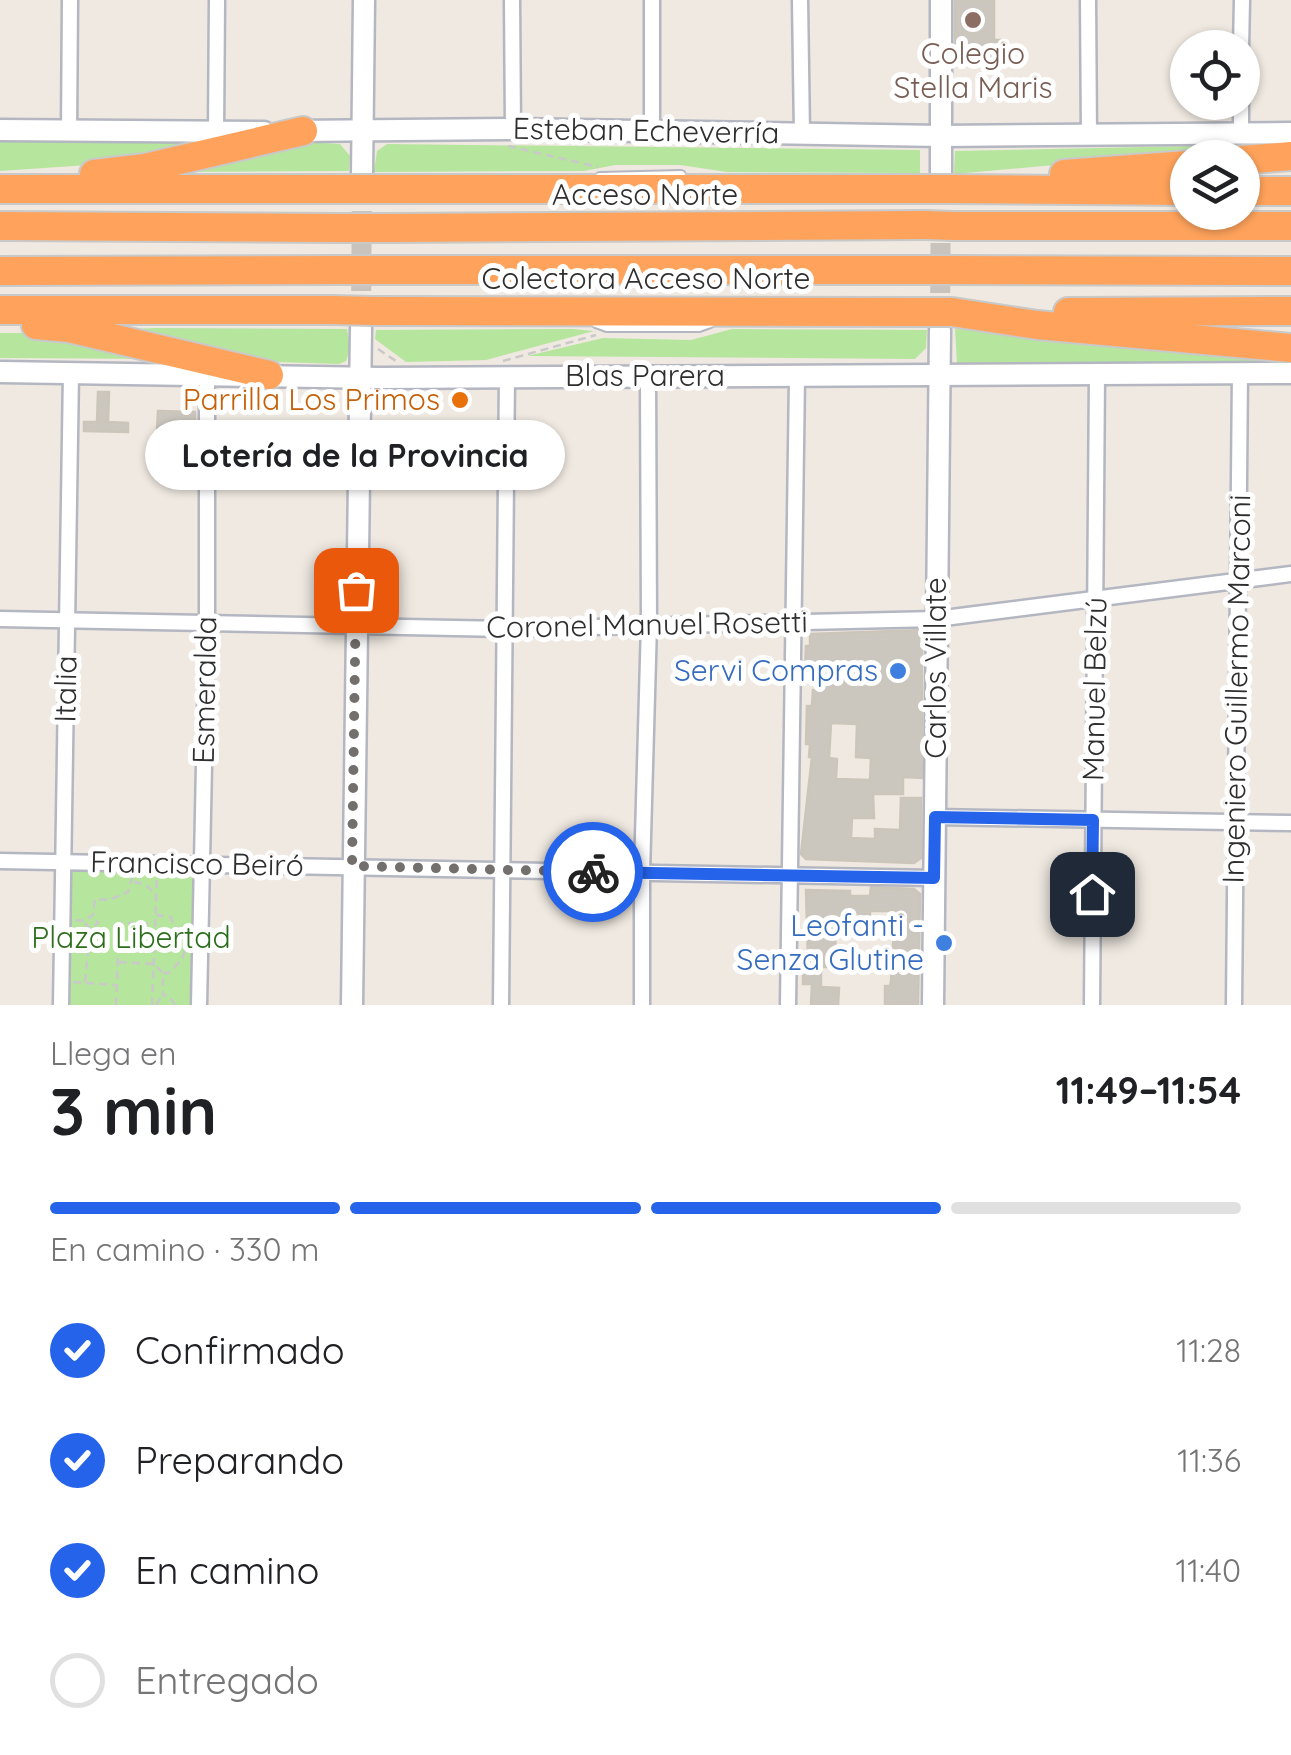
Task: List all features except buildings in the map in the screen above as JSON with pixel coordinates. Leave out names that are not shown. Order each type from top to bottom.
[{"type":"highway","points":[[0,188],[145,168],[303,131]]},
{"type":"highway","points":[[1260,150],[1291,156]]},
{"type":"highway","points":[[944,185],[1170,165]]},
{"type":"highway","points":[[0,188],[352,182],[392,189],[743,190],[944,185],[1170,191]]},
{"type":"highway","points":[[1260,191],[1291,191]]},
{"type":"highway","name":"Acceso Norte","points":[[0,226],[1291,226]]},
{"type":"highway","points":[[0,271],[1291,270]]},
{"type":"highway","name":"Colectora Acceso Norte","points":[[0,310],[333,310],[368,326],[563,311],[937,318],[1291,311]]},
{"type":"highway","points":[[937,318],[1291,348]]},
{"type":"highway","points":[[0,321],[69,328],[268,375]]},
{"type":"street","points":[[69,131],[70,0]]},
{"type":"street","points":[[216,132],[218,0]]},
{"type":"street","points":[[352,182],[363,130],[364,0]]},
{"type":"street","points":[[512,0],[512,129]]},
{"type":"street","points":[[652,0],[652,132]]},
{"type":"street","points":[[800,0],[802,134]]},
{"type":"street","points":[[941,0],[944,185]]},
{"type":"street","points":[[1088,0],[1089,136]]},
{"type":"street","points":[[1241,30],[1242,0]]},
{"type":"street","name":"Esteban Echeverría","points":[[0,130],[512,129],[1089,136],[1170,142]]},
{"type":"street","name":"Esteban Echeverría","points":[[1260,142],[1291,133]]},
{"type":"street","name":"Carlos Villate","points":[[933,1005],[937,318]]},
{"type":"street","points":[[352,1005],[360,378],[368,326]]},
{"type":"street","name":"Blas Parera","points":[[0,372],[360,378],[1291,373]]},
{"type":"street","name":"Italia","points":[[62,1005],[71,373]]},
{"type":"street","name":"Manuel Belzú","points":[[1092,1005],[1097,374]]},
{"type":"street","name":"Ingeniero Guillermo Marconi","points":[[1234,1005],[1240,374]]},
{"type":"street","name":"Esmeralda","points":[[199,1005],[207,621],[206,375]]},
{"type":"street","points":[[502,1005],[507,375]]},
{"type":"street","points":[[642,1005],[649,624],[648,376]]},
{"type":"street","points":[[788,1005],[797,377]]},
{"type":"street","name":"Coronel Manuel Rosetti","points":[[0,619],[505,628],[936,619],[1291,574]]},
{"type":"street","points":[[935,817],[1291,822]]},
{"type":"street","name":"Francisco Beiró","points":[[0,861],[934,878]]},
{"type":"lane","points":[[563,190],[608,174],[690,176]]},
{"type":"lane","points":[[706,176],[743,190]]},
{"type":"path","points":[[368,326],[379,349],[406,367]]},
{"type":"path","points":[[90,929],[98,923],[93,915],[95,899],[120,897],[132,882],[134,864]]},
{"type":"path","points":[[154,1005],[159,864]]},
{"type":"path","points":[[132,882],[146,884],[156,894]]},
{"type":"path","points":[[63,919],[84,921],[93,915]]},
{"type":"path","points":[[156,915],[171,917],[174,926],[190,935],[182,958],[169,973],[163,973]]},
{"type":"path","points":[[84,921],[90,929],[85,983]]},
{"type":"path","points":[[116,1005],[118,923],[155,924]]},
{"type":"path","points":[[117,962],[154,964],[163,973],[163,995],[154,1005]]},
{"type":"path","points":[[62,982],[117,985]]},
{"type":"path","points":[[163,995],[169,996],[175,1005]]},
{"type":"green space","points":[[0,137],[221,139],[117,163],[0,171]]},
{"type":"green space","points":[[293,141],[340,144],[350,156],[349,171],[154,172]]},
{"type":"green space","points":[[387,144],[920,150],[920,173],[727,172],[680,165],[615,165],[584,171],[374,172],[377,151]]},
{"type":"green space","points":[[1170,146],[1170,155],[954,174],[955,151]]},
{"type":"green space","points":[[347,329],[350,348],[346,361],[339,364],[248,361],[104,330]]},
{"type":"green space","points":[[732,329],[927,330],[926,348],[915,359],[527,356],[603,338],[691,340]]},
{"type":"green space","points":[[955,329],[1291,357],[1291,362],[962,368],[957,364]]},
{"type":"green space","points":[[376,330],[594,331],[486,360],[406,362],[375,339]]},
{"type":"green space","points":[[0,333],[26,333],[176,359],[0,358]]},
{"type":"green space","name":"Plaza Libertad","points":[[69,869],[196,870],[194,1005],[66,1005]]},
{"type":"tunnel","points":[[361,321],[362,176]]},
{"type":"tunnel","points":[[940,323],[941,177]]},
{"type":"way so far","points":[[356,590],[352,866],[593,872]]},
{"type":"place","name":"Colegio Stella Maris","points":[[973,20]]},
{"type":"place","name":"Parrilla Los Primos","points":[[460,400]]},
{"type":"place","name":"Lotería de la Provincia","points":[[356,590]]},
{"type":"place","name":"Servi Compras","points":[[898,671]]},
{"type":"place","name":"Leofanti - Senza Glutine","points":[[944,943]]},
{"type":"route","points":[[593,872],[934,878],[935,817],[1093,820],[1092,894]]}]
